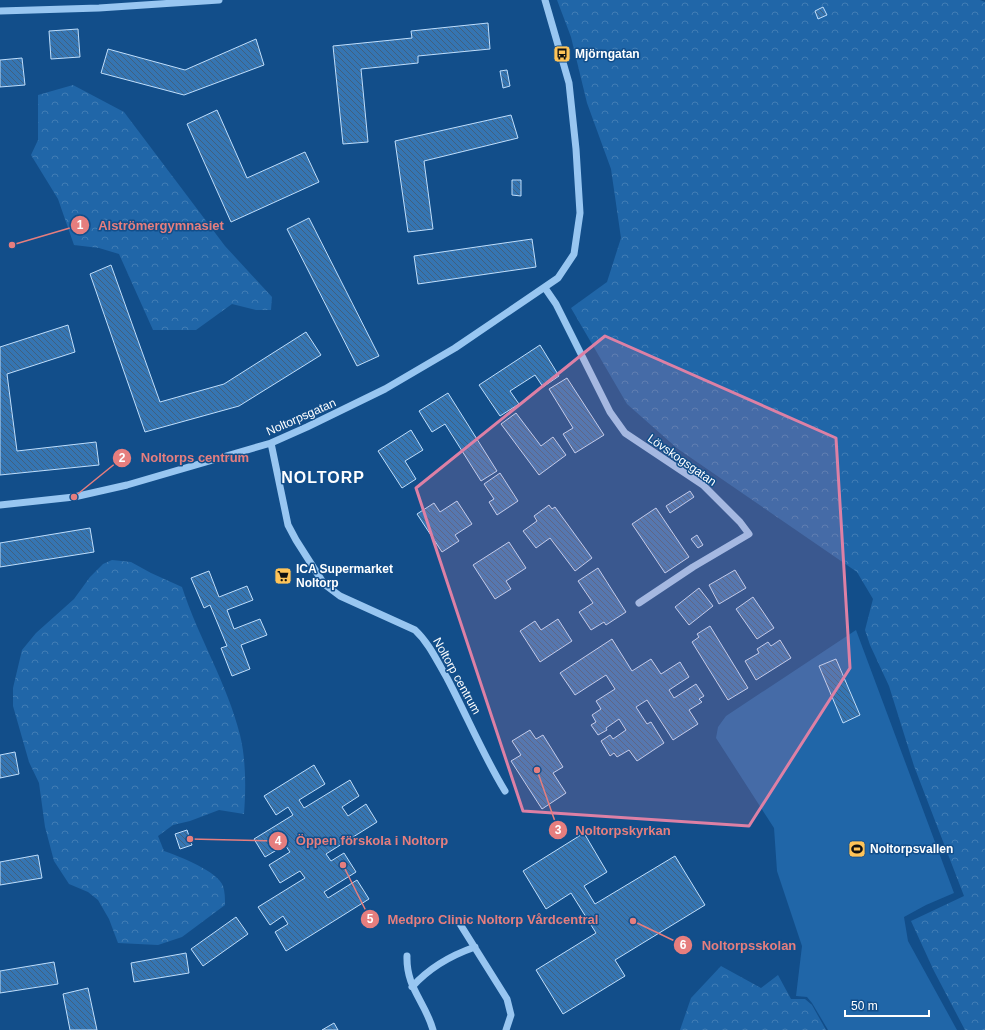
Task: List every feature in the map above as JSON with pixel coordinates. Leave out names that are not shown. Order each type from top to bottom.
[{"type":"street","points":[[0,11],[114,4],[219,0]]},
{"type":"street","name":"Noltorpsgatan","points":[[0,505],[74,496],[127,485],[271,443],[385,389],[455,348],[558,278],[571,260],[577,241],[580,213],[571,99],[562,54],[545,0]]},
{"type":"street","name":"Lövskogsgatan","points":[[545,288],[556,304],[610,412],[625,433],[703,485],[740,522],[749,534],[693,567],[639,603]]},
{"type":"street","name":"Noltorp centrum","points":[[271,443],[288,525],[321,579],[331,590],[340,596],[414,630],[422,637],[431,649],[463,709],[493,772],[505,792]]},
{"type":"street","points":[[460,924],[507,999],[511,1015],[506,1030]]},
{"type":"street","points":[[412,987],[420,977],[460,952],[475,947]]},
{"type":"street","points":[[407,956],[407,970],[412,987],[423,1006],[433,1030]]},
{"type":"highlighted area","points":[[605,336],[836,438],[850,668],[749,826],[523,811],[416,488]]},
{"type":"green space","points":[[557,0],[980,0],[985,2],[985,1030],[965,1030],[934,971],[911,921],[964,896],[914,766],[889,686],[870,645],[865,630],[873,599],[857,572],[678,449],[627,404],[571,308],[607,282],[621,238],[611,169],[587,103],[571,37]]},
{"type":"green space","points":[[73,85],[124,112],[225,246],[272,297],[271,310],[256,310],[232,304],[196,330],[153,330],[119,254],[99,248],[74,245],[58,199],[31,155],[38,140],[38,95]]},
{"type":"green space","points":[[112,560],[131,562],[182,587],[196,624],[228,697],[240,735],[243,754],[245,784],[244,814],[219,810],[190,821],[173,825],[158,836],[164,851],[197,865],[220,880],[224,888],[225,905],[182,937],[158,945],[118,943],[109,919],[98,900],[88,892],[69,884],[54,861],[45,827],[39,783],[29,762],[13,706],[13,688],[22,650],[36,633],[74,599],[90,577],[103,564]]},
{"type":"green space","name":"Noltorpsvallen","points":[[856,630],[954,893],[926,905],[904,917],[908,941],[957,1030],[828,1030],[807,997],[796,996],[802,946],[777,871],[774,828],[716,738],[718,727],[726,716]]},
{"type":"green space","points":[[721,966],[761,988],[778,975],[791,999],[805,999],[812,1005],[826,1030],[680,1030],[691,998]]},
{"type":"building","points":[[823,7],[827,15],[818,19],[815,11]]},
{"type":"building","points":[[488,23],[490,49],[418,56],[418,63],[361,69],[368,142],[343,144],[333,46],[412,38],[411,31]]},
{"type":"building","points":[[78,29],[80,57],[51,59],[49,31]]},
{"type":"building","points":[[256,39],[264,65],[184,95],[101,73],[108,49],[185,70]]},
{"type":"building","points":[[22,58],[25,85],[0,87],[0,60]]},
{"type":"building","points":[[507,70],[510,86],[503,88],[500,71]]},
{"type":"building","points":[[217,110],[247,178],[305,152],[319,182],[231,222],[187,124]]},
{"type":"building","points":[[511,115],[518,138],[424,161],[433,229],[408,232],[395,141]]},
{"type":"building","points":[[512,180],[521,180],[521,196],[512,195]]},
{"type":"building","points":[[309,218],[379,356],[357,366],[287,229]]},
{"type":"building","points":[[532,239],[536,267],[418,284],[414,256]]},
{"type":"building","points":[[111,265],[160,402],[224,384],[306,332],[321,355],[239,406],[145,432],[90,274]]},
{"type":"building","points":[[68,325],[75,352],[7,374],[17,451],[96,442],[99,465],[0,475],[0,347]]},
{"type":"building","points":[[540,345],[559,376],[543,387],[535,375],[510,391],[519,404],[500,416],[479,385]]},
{"type":"building","points":[[567,378],[604,435],[575,453],[563,434],[573,428],[549,389]]},
{"type":"building","points":[[448,393],[497,471],[481,481],[445,424],[432,432],[419,411]]},
{"type":"building","points":[[516,413],[541,446],[553,437],[566,455],[539,475],[501,424]]},
{"type":"building","points":[[411,430],[423,450],[405,461],[416,479],[402,488],[378,451]]},
{"type":"building","points":[[500,473],[518,501],[497,515],[489,502],[494,499],[484,484]]},
{"type":"building","points":[[690,491],[694,497],[670,513],[666,506]]},
{"type":"building","points":[[457,501],[472,524],[455,535],[459,541],[442,552],[417,514],[434,503],[440,512]]},
{"type":"building","points":[[549,505],[552,509],[555,507],[592,558],[575,571],[550,538],[536,548],[523,531],[537,521],[534,516]]},
{"type":"building","points":[[656,508],[689,557],[665,573],[632,524]]},
{"type":"building","points":[[90,528],[94,552],[0,567],[0,543]]},
{"type":"building","points":[[697,535],[703,545],[698,548],[691,539]]},
{"type":"building","points":[[509,542],[526,568],[506,581],[511,589],[495,599],[473,565]]},
{"type":"building","points":[[598,568],[626,612],[606,625],[604,622],[591,630],[579,612],[593,603],[578,581]]},
{"type":"building","points":[[735,570],[746,588],[719,604],[709,585]]},
{"type":"building","points":[[209,571],[219,597],[247,586],[253,600],[227,610],[234,629],[260,619],[267,635],[241,645],[250,669],[232,676],[221,648],[227,646],[210,605],[204,608],[191,578]]},
{"type":"building","points":[[699,588],[713,606],[689,625],[675,607]]},
{"type":"building","points":[[753,597],[774,628],[757,639],[736,609]]},
{"type":"building","points":[[558,619],[572,641],[540,662],[520,631],[535,621],[541,630]]},
{"type":"building","points":[[710,626],[748,688],[728,700],[692,642],[699,637],[697,634]]},
{"type":"building","points":[[612,639],[632,671],[651,659],[661,674],[680,662],[689,677],[669,690],[674,698],[696,684],[704,696],[699,699],[702,702],[689,710],[698,724],[673,740],[647,700],[636,707],[647,724],[651,722],[664,743],[637,761],[629,750],[617,757],[614,753],[610,756],[601,741],[610,735],[613,739],[626,730],[619,719],[606,728],[607,730],[598,735],[591,725],[596,722],[592,715],[601,709],[596,701],[615,689],[606,675],[575,695],[560,673]]},
{"type":"building","points":[[780,640],[791,658],[756,680],[745,661],[759,653],[757,649],[768,642],[771,646]]},
{"type":"building","points":[[836,659],[860,715],[843,723],[819,666]]},
{"type":"building","points":[[530,730],[536,739],[543,735],[563,767],[553,773],[566,793],[542,809],[511,761],[521,755],[512,741]]},
{"type":"building","points":[[15,752],[19,774],[0,778],[0,755]]},
{"type":"building","points":[[314,765],[325,784],[299,800],[304,808],[350,780],[359,796],[342,807],[348,816],[366,804],[377,822],[326,854],[331,861],[344,853],[356,872],[324,892],[328,898],[357,880],[369,899],[286,951],[275,932],[288,924],[283,916],[270,925],[258,907],[305,878],[300,871],[280,883],[269,865],[290,852],[285,845],[265,857],[254,839],[293,815],[288,807],[276,815],[264,796]]},
{"type":"building","points":[[187,830],[192,845],[180,849],[175,834]]},
{"type":"building","points":[[584,833],[607,872],[584,886],[595,904],[675,856],[705,905],[615,960],[625,976],[563,1014],[536,970],[596,933],[571,893],[546,909],[523,871]]},
{"type":"building","points":[[38,855],[42,878],[0,885],[0,862]]},
{"type":"building","points":[[236,917],[248,934],[203,966],[191,949]]},
{"type":"building","points":[[186,953],[189,973],[134,982],[131,963]]},
{"type":"building","points":[[54,962],[58,984],[0,993],[0,971]]},
{"type":"building","points":[[88,988],[97,1030],[70,1030],[63,994]]},
{"type":"building","points":[[334,1023],[338,1030],[322,1030]]},
{"type":"place","name":"Mjörngatan","points":[[562,54]]},
{"type":"place","name":"Alströmergymnasiet","points":[[12,245]]},
{"type":"place","name":"Noltorps centrum","points":[[74,497]]},
{"type":"place","name":"ICA Supermarket Noltorp","points":[[283,576]]},
{"type":"place","name":"Noltorpskyrkan","points":[[537,770]]},
{"type":"place","name":"Öppen förskola i Noltorp","points":[[190,839]]},
{"type":"place","name":"Noltorpsvallen","points":[[857,849]]},
{"type":"place","name":"Medpro Clinic Noltorp Vårdcentral","points":[[343,865]]},
{"type":"place","name":"Noltorpsskolan","points":[[633,921]]},
{"type":"district","name":"NOLTORP","points":[[323,477]]}]
